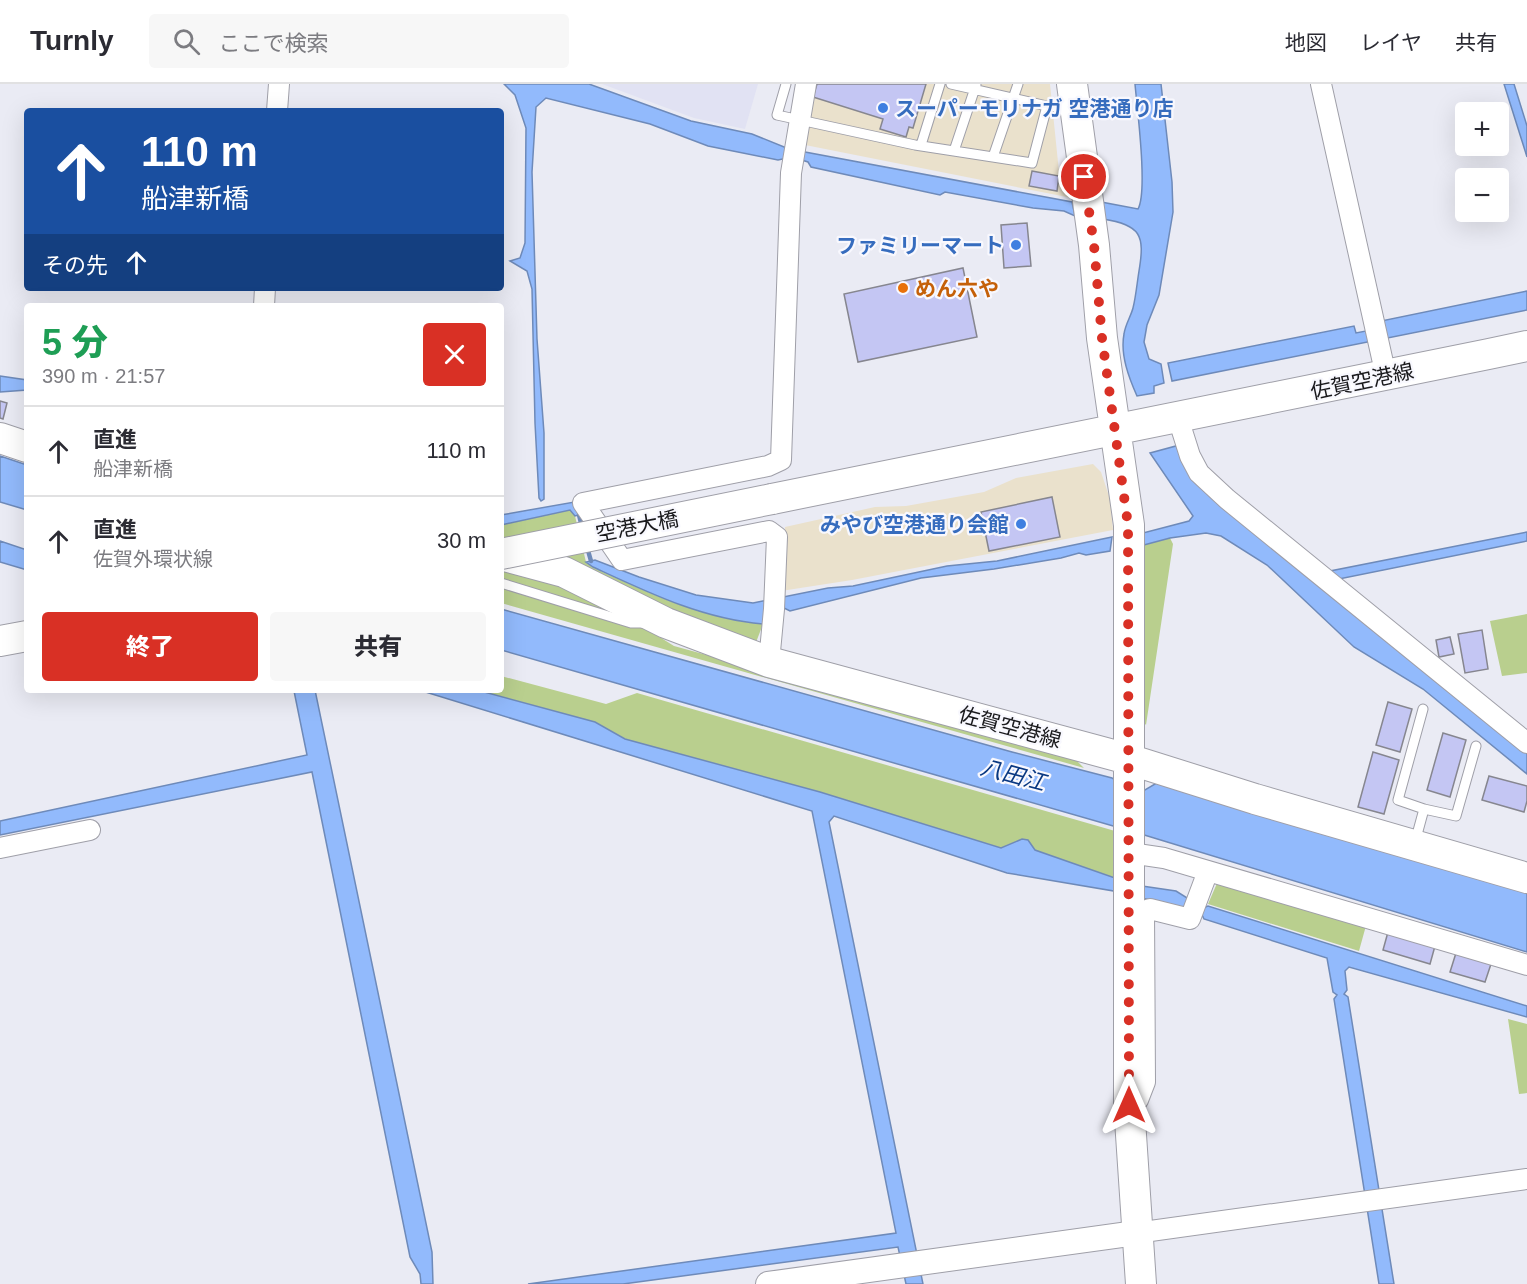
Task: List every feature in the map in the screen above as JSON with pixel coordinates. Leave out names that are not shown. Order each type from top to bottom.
[{"type":"main road","points":[[1067,97],[1094,245],[1102,338],[1128,525],[1128,767],[1133,848],[1129,1105],[1141,1284]]},
{"type":"main road","name":"佐賀空港線","points":[[772,498],[1527,346]]},
{"type":"main road","points":[[0,438],[24,446]]},
{"type":"main road","name":"空港大橋","points":[[504,553],[772,498]]},
{"type":"main road","name":"佐賀空港線","points":[[504,555],[564,572],[666,623],[769,662],[1128,767],[1255,799],[1527,878]]},
{"type":"main road","points":[[0,641],[24,637]]},
{"type":"street","points":[[277,108],[279,84]]},
{"type":"street","points":[[769,662],[775,603],[777,537],[770,531],[622,560],[583,503],[768,466],[781,460],[793,153],[806,84]]},
{"type":"street","points":[[1321,84],[1386,376]]},
{"type":"street","points":[[1178,418],[1190,456],[1199,473],[1227,499],[1527,743]]},
{"type":"street","points":[[0,848],[90,830]]},
{"type":"street","points":[[1133,848],[1527,965]]},
{"type":"street","points":[[1129,1105],[1137,1100],[1145,1082],[1144,911],[1150,909],[1190,919],[1208,871]]},
{"type":"street","points":[[768,1284],[1527,1179]]},
{"type":"lane","points":[[786,84],[777,116],[921,145],[1032,163],[1067,97],[1014,98],[975,87],[951,84]]},
{"type":"lane","points":[[921,145],[940,84]]},
{"type":"lane","points":[[993,157],[1018,84]]},
{"type":"lane","points":[[954,151],[975,87]]},
{"type":"lane","points":[[504,584],[631,623],[666,623]]},
{"type":"lane","points":[[1423,709],[1398,800],[1456,816],[1476,746]]},
{"type":"lane","points":[[1415,844],[1424,809]]},
{"type":"shaded area","points":[[602,84],[758,84],[745,129],[694,118]]},
{"type":"shaded area","points":[[812,84],[1050,84],[1059,172],[1072,198],[800,144]]},
{"type":"shaded area","points":[[1093,464],[1101,472],[1110,499],[1113,530],[852,580],[781,591],[785,527],[875,507],[906,506],[984,492],[1016,478]]},
{"type":"green space","points":[[570,510],[575,516],[586,562],[592,567],[675,603],[718,616],[763,624],[755,645],[504,545],[504,524]]},
{"type":"green space","points":[[1170,538],[1173,544],[1146,725],[1141,719],[1140,546]]},
{"type":"green space","points":[[504,569],[597,598],[674,646],[1071,755],[1084,768],[504,604]]},
{"type":"green space","points":[[1527,614],[1527,673],[1502,676],[1490,621]]},
{"type":"green space","points":[[504,677],[606,704],[637,693],[1115,831],[1115,878],[1035,850],[1022,839],[1001,848],[820,792],[625,739],[595,722],[488,693],[504,693]]},
{"type":"green space","points":[[1218,881],[1367,922],[1359,951],[1208,904]]},
{"type":"green space","points":[[1508,1019],[1527,1024],[1527,1093],[1519,1094]]},
{"type":"water","points":[[504,84],[589,84],[691,121],[752,134],[789,149],[1072,202],[1075,216],[1064,211],[1033,208],[945,192],[940,195],[811,167],[808,162],[792,157],[778,160],[708,146],[650,124],[546,98],[536,107],[532,172],[537,339],[544,433],[544,499],[541,501],[535,423],[532,289],[527,271],[510,261],[520,258],[525,243],[526,128],[515,95]]},
{"type":"water","points":[[1135,84],[1161,84],[1172,182],[1173,212],[1159,295],[1147,325],[1144,342],[1149,359],[1161,364],[1164,383],[1154,386],[1154,393],[1137,396],[1126,366],[1123,342],[1135,299],[1141,259],[1140,240],[1138,234],[1126,225],[1103,219],[1101,202],[1138,209],[1141,199],[1142,168]]},
{"type":"water","points":[[1504,84],[1514,84],[1527,126],[1527,157]]},
{"type":"water","points":[[1527,291],[1527,310],[1172,381],[1168,363],[1354,326],[1356,333],[1382,328],[1381,321]]},
{"type":"water","points":[[0,376],[24,380],[24,390],[0,392]]},
{"type":"water","points":[[1176,446],[1186,467],[1506,738],[1527,753],[1527,774],[1423,689],[1354,647],[1267,565],[1221,536],[1206,533],[1170,538],[1140,546],[1139,534],[1189,521],[1193,516],[1150,453]]},
{"type":"water","points":[[0,456],[24,464],[24,509],[0,502]]},
{"type":"water","points":[[580,501],[583,514],[575,516],[570,510],[504,524],[504,514]]},
{"type":"water","points":[[1527,532],[1527,541],[1339,579],[1330,571]]},
{"type":"water","points":[[1112,537],[1110,551],[1086,555],[1079,553],[994,569],[921,578],[790,611],[780,606],[763,624],[718,616],[675,603],[586,562],[595,560],[696,595],[753,603],[828,588],[853,586],[947,566],[997,561]]},
{"type":"water","points":[[0,541],[24,549],[24,569],[0,562]]},
{"type":"water","name":"八田江","points":[[504,610],[1112,778],[1145,790],[1160,781],[1527,889],[1527,952],[1141,834],[504,651]]},
{"type":"water","points":[[294,693],[316,693],[432,1252],[433,1284],[421,1284],[420,1274],[410,1257],[312,772],[0,835],[0,821],[307,755]]},
{"type":"water","points":[[429,693],[488,693],[595,722],[625,739],[820,792],[1001,848],[1022,839],[1028,840],[1035,850],[1115,878],[1114,891],[1007,873],[834,816],[829,822],[923,1284],[906,1284],[898,1247],[623,1284],[528,1284],[896,1233],[812,811]]},
{"type":"water","points":[[1142,886],[1176,891],[1203,908],[1208,906],[1527,1006],[1527,1017],[1349,967],[1345,971],[1347,990],[1344,994],[1348,997],[1394,1284],[1379,1284],[1334,999],[1337,995],[1333,992],[1327,958],[1204,919],[1201,913],[1142,898]]},
{"type":"building","name":"スーパーモリナガ 空港通り店","points":[[817,84],[926,84],[913,128],[909,127],[906,137],[880,129],[883,119],[813,97]]},
{"type":"building","points":[[1032,171],[1059,176],[1057,191],[1029,186]]},
{"type":"building","name":"ファミリーマート","points":[[1027,223],[1031,266],[1004,268],[1001,225]]},
{"type":"building","points":[[963,268],[977,337],[858,362],[844,294]]},
{"type":"building","points":[[0,401],[7,403],[3,419],[0,418]]},
{"type":"building","name":"みやび空港通り会館","points":[[1052,497],[1060,537],[989,551],[981,512]]},
{"type":"building","points":[[1482,630],[1488,669],[1465,673],[1458,634]]},
{"type":"building","points":[[1450,637],[1454,654],[1439,657],[1436,640]]},
{"type":"building","points":[[1388,702],[1412,709],[1400,752],[1376,745]]},
{"type":"building","points":[[1443,733],[1466,740],[1450,797],[1427,790]]},
{"type":"building","points":[[1373,752],[1399,760],[1384,814],[1358,807]]},
{"type":"building","points":[[1489,776],[1527,786],[1524,812],[1482,800]]},
{"type":"building","points":[[1388,932],[1435,946],[1430,964],[1383,950]]},
{"type":"building","points":[[1456,953],[1491,964],[1485,982],[1450,972]]},
{"type":"waterway","points":[[579,515],[582,527]]},
{"type":"waterway","points":[[587,547],[591,561]]},
{"type":"place","name":"スーパーモリナガ 空港通り店","points":[[883,108]]},
{"type":"place","name":"ファミリーマート","points":[[1016,245]]},
{"type":"place","name":"めん六や","points":[[903,288]]},
{"type":"place","name":"みやび空港通り会館","points":[[1021,524]]},
{"type":"route","points":[[1084,177],[1094,245],[1102,338],[1128,525],[1129,1105]]}]
